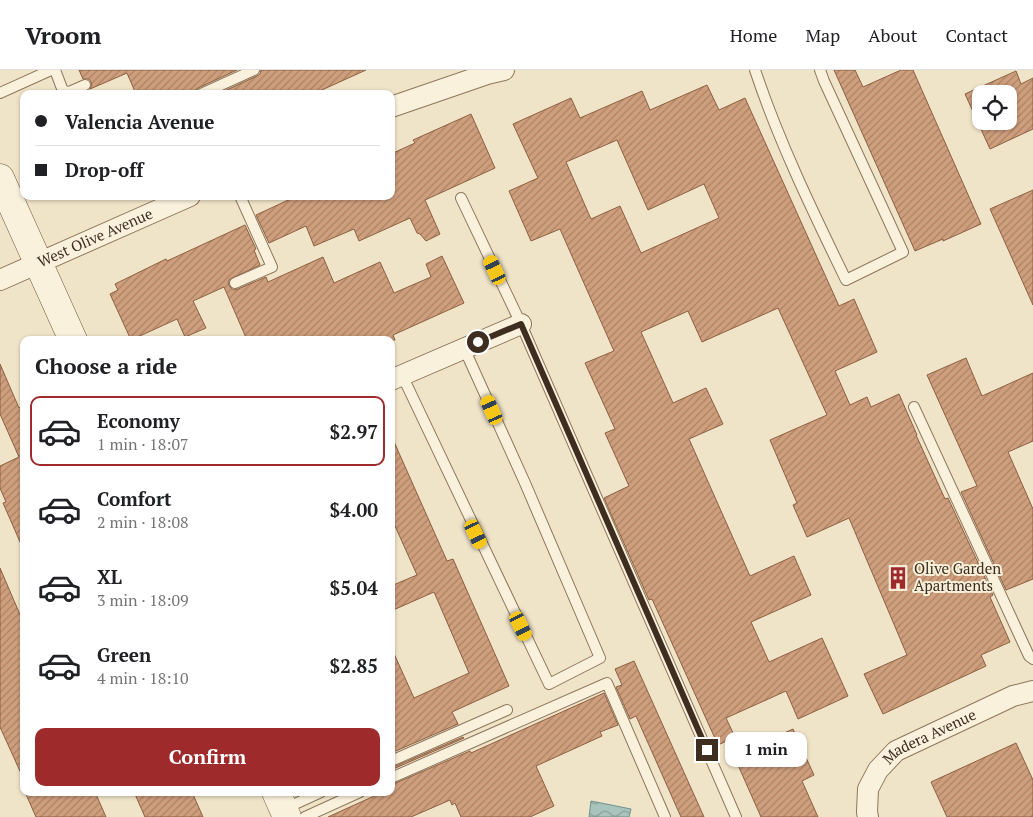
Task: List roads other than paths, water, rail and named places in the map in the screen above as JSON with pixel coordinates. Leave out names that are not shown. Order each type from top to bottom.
[{"type":"main road","points":[[0,178],[71,336]]},
{"type":"street","points":[[395,106],[504,70]]},
{"type":"street","name":"West Olive Avenue","points":[[0,280],[181,200]]},
{"type":"street","points":[[396,377],[521,324]]},
{"type":"street","name":"Madera Avenue","points":[[868,817],[868,789],[878,770],[896,751],[1013,696],[1033,691]]},
{"type":"lane","points":[[0,93],[51,70]]},
{"type":"lane","points":[[55,70],[63,90]]},
{"type":"lane","points":[[210,90],[254,70]]},
{"type":"lane","points":[[755,70],[795,170],[846,280],[903,252],[820,70]]},
{"type":"lane","points":[[74,90],[86,85]]},
{"type":"lane","points":[[461,198],[521,324],[736,817]]},
{"type":"lane","points":[[235,283],[272,268],[242,200]]},
{"type":"lane","points":[[396,377],[549,684],[600,658],[464,348]]},
{"type":"lane","points":[[914,407],[1029,656],[1033,659]]},
{"type":"lane","points":[[395,776],[606,683],[665,817]]},
{"type":"lane","points":[[395,759],[507,710]]},
{"type":"lane","points":[[288,809],[313,796]]},
{"type":"lane","points":[[288,809],[343,796]]},
{"type":"water","points":[[591,801],[631,809],[629,817],[589,817]]},
{"type":"place","name":"Olive Garden Apartments","points":[[898,578]]}]
